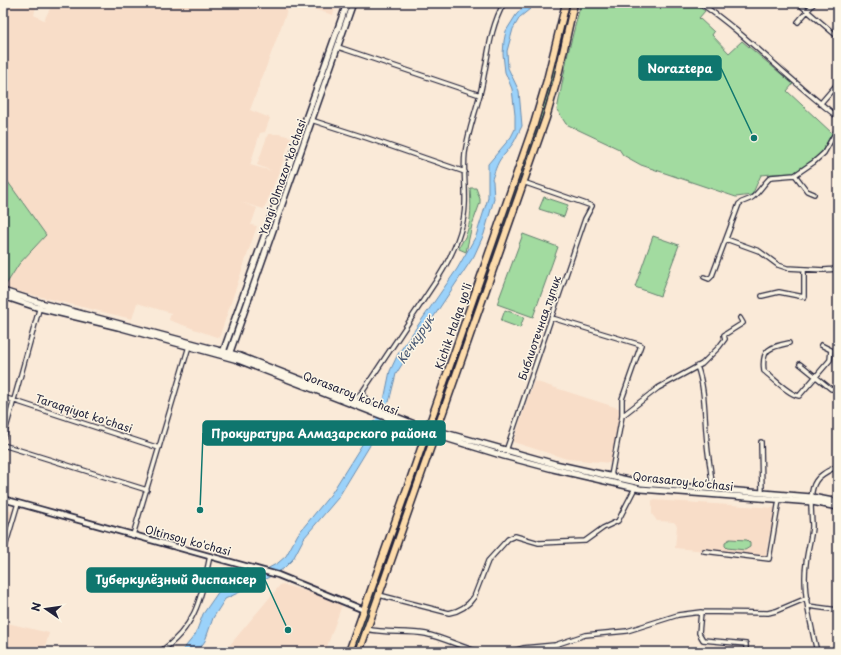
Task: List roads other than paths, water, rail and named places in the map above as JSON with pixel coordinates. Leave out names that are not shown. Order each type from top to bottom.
[{"type":"highway","name":"Kichik Halqa yo'li","points":[[349,652],[428,431],[541,102],[566,3]]},
{"type":"highway","name":"Kichik Halqa yo'li","points":[[359,652],[552,99],[574,3]]},
{"type":"highway","points":[[387,546],[395,550]]},
{"type":"main road","name":"Yangi Olmazor ko'chasi","points":[[223,354],[347,3]]},
{"type":"main road","name":"Yangi Olmazor ko'chasi","points":[[229,355],[353,3]]},
{"type":"main road","name":"Qorasaroy ko'chasi","points":[[3,292],[40,305]]},
{"type":"main road","name":"Qorasaroy ko'chasi","points":[[3,296],[223,354],[240,356],[367,405],[377,411]]},
{"type":"main road","name":"Qorasaroy ko'chasi","points":[[229,355],[428,431],[506,450],[555,464],[641,483],[712,488],[838,502]]},
{"type":"main road","name":"Qorasaroy ko'chasi","points":[[436,433],[504,456],[635,488],[779,500],[812,500],[838,507]]},
{"type":"street","points":[[354,400],[363,391],[448,262],[455,247],[462,224],[465,205],[465,154],[469,132],[480,95],[492,32],[504,3]]},
{"type":"street","points":[[700,3],[722,18],[820,104],[838,117]]},
{"type":"street","points":[[798,3],[838,37]]},
{"type":"street","points":[[798,22],[814,3]]},
{"type":"street","points":[[338,47],[480,95]]},
{"type":"street","points":[[820,104],[838,83]]},
{"type":"street","points":[[305,121],[312,120],[465,172]]},
{"type":"street","points":[[704,277],[709,279],[712,276],[739,204],[742,201],[751,199],[771,177],[795,175],[814,162],[824,153],[838,128]]},
{"type":"street","points":[[795,175],[807,191],[814,194]]},
{"type":"street","name":"Библиотечная тупик","points":[[504,456],[585,219],[592,206],[524,182]]},
{"type":"street","points":[[726,239],[759,251],[778,265],[787,268],[804,270],[838,269]]},
{"type":"street","points":[[762,296],[779,292],[804,297],[804,270]]},
{"type":"street","points":[[3,439],[40,305]]},
{"type":"street","points":[[552,318],[641,345],[622,399],[622,416],[611,476]]},
{"type":"street","points":[[622,416],[658,388],[702,364],[719,347],[725,339],[724,335],[742,323],[740,318]]},
{"type":"street","points":[[789,343],[769,348],[765,354],[763,363],[764,371],[796,396],[800,396],[832,356],[831,350],[821,345]]},
{"type":"street","points":[[133,535],[190,345]]},
{"type":"street","points":[[800,364],[831,388],[838,388]]},
{"type":"street","points":[[697,366],[703,386],[706,405],[707,441],[712,488]]},
{"type":"street","points":[[363,391],[367,405]]},
{"type":"street","name":"Taraqqiyot ko'chasi","points":[[3,397],[160,448]]},
{"type":"street","points":[[761,442],[762,493]]},
{"type":"street","points":[[3,445],[147,490]]},
{"type":"street","points":[[817,652],[806,598],[806,564],[812,527],[812,491],[816,480],[822,474],[838,466]]},
{"type":"street","points":[[379,595],[449,613],[459,610],[474,597],[488,561],[508,539],[515,536],[539,543],[585,541],[603,528],[618,521],[635,488]]},
{"type":"street","name":"Oltinsoy ko'chasi","points":[[3,499],[260,569],[364,610]]},
{"type":"street","points":[[704,551],[769,559],[779,500]]},
{"type":"street","points":[[3,554],[18,503]]},
{"type":"street","points":[[160,652],[178,637],[194,615],[201,598],[210,556]]},
{"type":"street","points":[[510,652],[523,648],[554,645],[585,635],[627,631],[678,615],[701,612],[768,613],[806,598]]},
{"type":"street","points":[[808,606],[838,610]]},
{"type":"street","points":[[701,612],[699,633],[703,640],[746,644],[746,652]]},
{"type":"street","points":[[367,629],[374,631],[410,632],[428,635],[479,652]]},
{"type":"water","points":[[527,3],[533,3],[530,9],[520,17],[513,29],[507,51],[508,68],[519,91],[522,126],[514,142],[500,159],[492,179],[494,199],[484,234],[474,256],[396,374],[389,402],[384,400],[390,371],[398,354],[457,269],[476,236],[488,198],[488,164],[511,137],[515,129],[512,89],[505,72],[503,54],[504,41],[506,31],[516,15]]},
{"type":"water","points":[[374,421],[380,424],[369,447],[338,498],[304,538],[293,559],[283,569],[255,585],[225,599],[213,618],[205,641],[197,652],[181,652],[195,635],[203,614],[219,591],[250,578],[278,563],[286,556],[298,534],[331,494],[363,443]]},
{"type":"waterway","name":"Кечкурук","points":[[375,428],[388,395]]},
{"type":"place","name":"Noraztepa","points":[[754,138]]},
{"type":"place","name":"Прокуратура Алмазарского района","points":[[200,510]]},
{"type":"place","name":"Туберкулёзный диспансер","points":[[288,630]]}]
